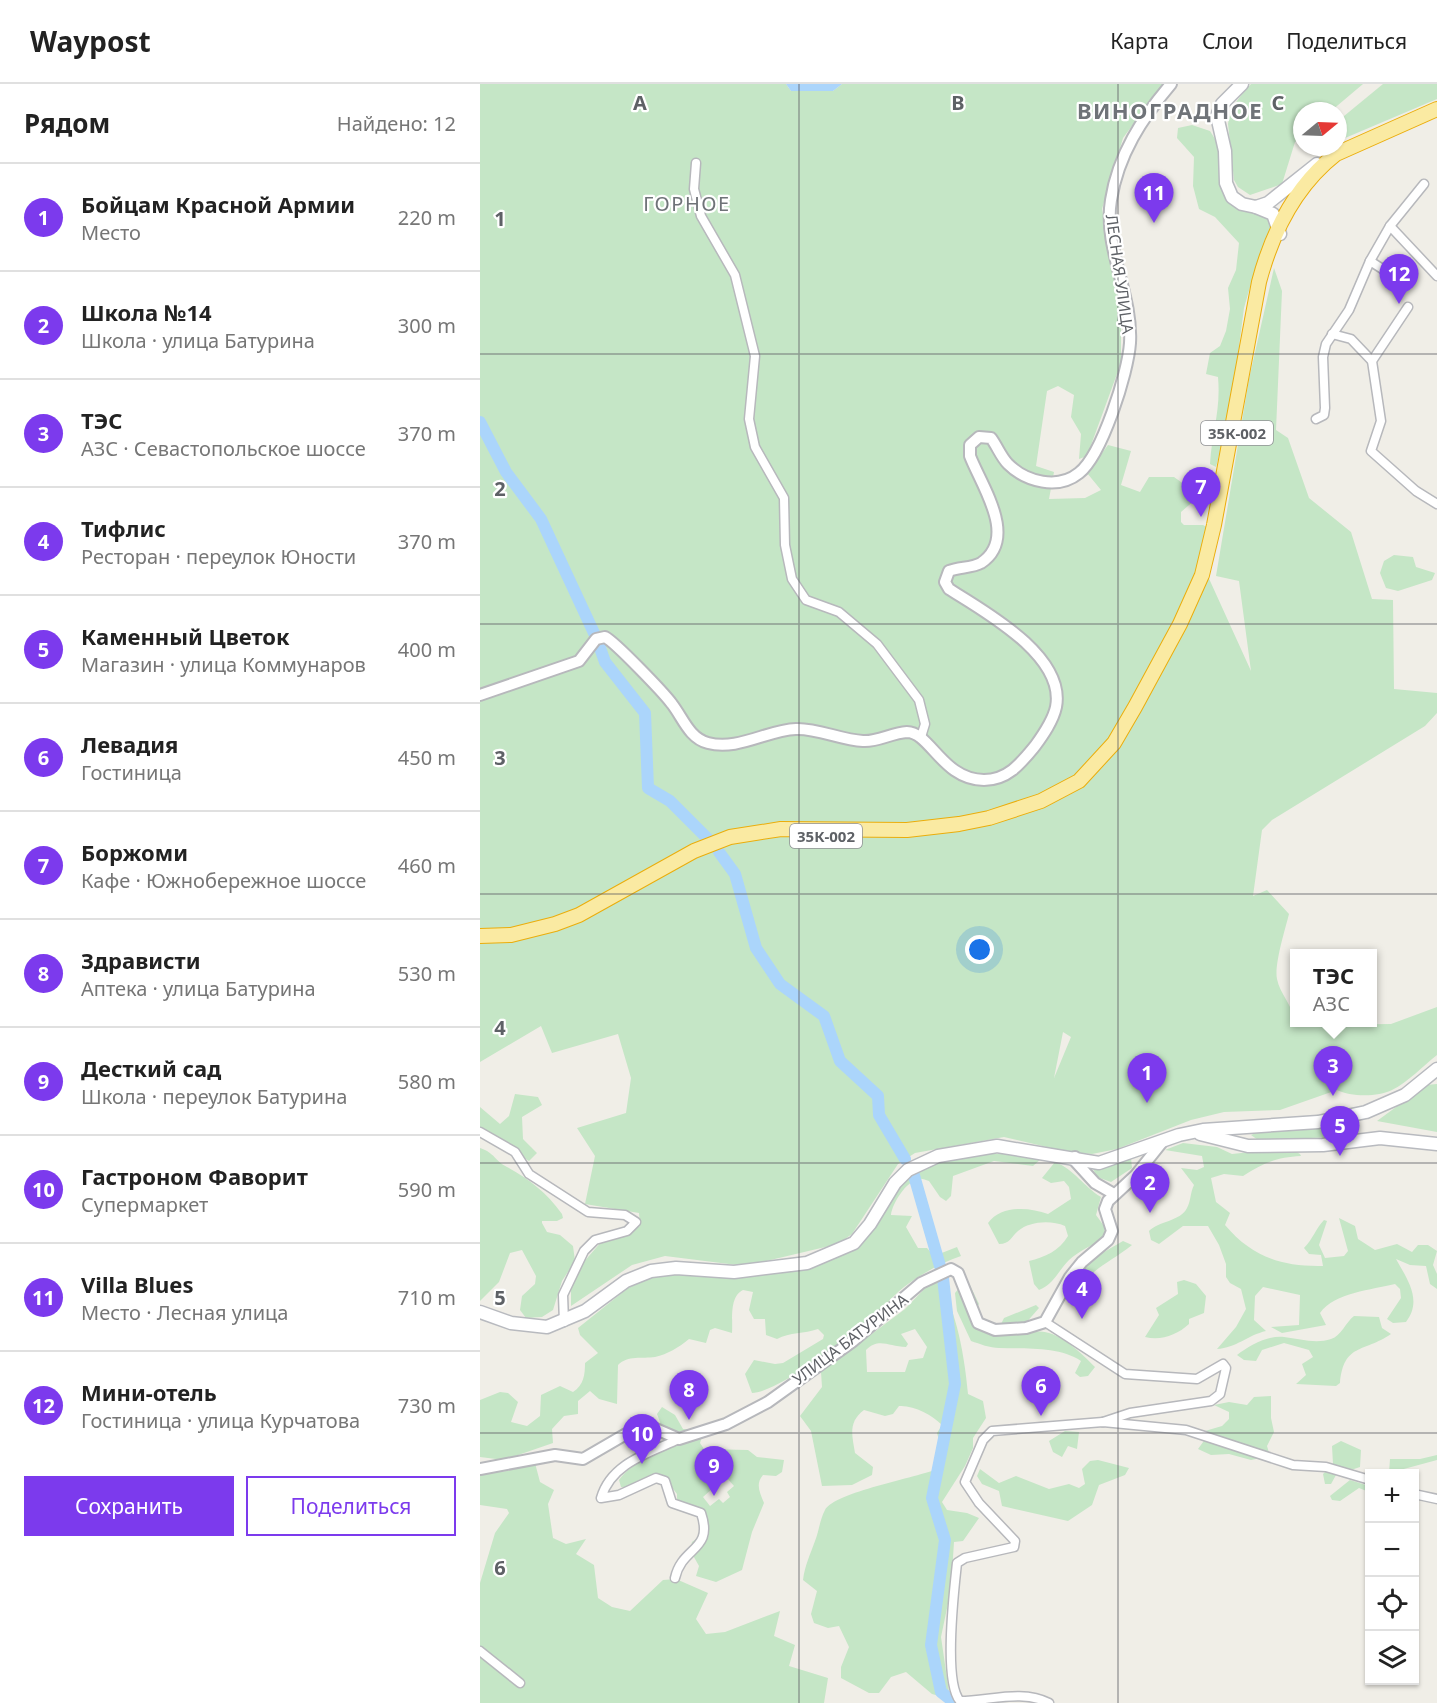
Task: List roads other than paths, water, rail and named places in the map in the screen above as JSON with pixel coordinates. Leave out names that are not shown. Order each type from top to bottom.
[{"type":"highway","points":[[1314,180],[1323,165],[1349,147],[1437,109]]},
{"type":"highway","name":"35К-002","points":[[480,943],[533,937],[554,931],[577,921],[671,868],[730,844],[780,836],[936,836],[1015,819],[1057,802],[1079,788],[1101,767],[1144,705],[1196,606],[1218,525],[1259,282],[1266,256],[1314,180],[1341,159],[1360,149],[1437,117]]},
{"type":"highway","name":"35К-002","points":[[480,936],[511,935],[555,924],[579,915],[694,851],[730,837],[781,829],[907,830],[936,828],[1013,811],[1071,786],[1114,743],[1150,682],[1190,604],[1218,525]]},
{"type":"main road","points":[[1242,84],[1218,109],[1226,157],[1224,174],[1232,197],[1242,204],[1270,210],[1280,232]]},
{"type":"main road","points":[[1256,207],[1289,188],[1324,158],[1349,147]]},
{"type":"main road","points":[[1289,188],[1314,180]]},
{"type":"main road","points":[[1075,1159],[1114,1153],[1173,1132],[1319,1118],[1354,1111],[1404,1091],[1437,1062]]},
{"type":"main road","points":[[1247,1125],[1318,1122],[1366,1112],[1405,1095],[1437,1069]]},
{"type":"main road","points":[[1247,1125],[1244,1133],[1252,1146]]},
{"type":"main road","points":[[480,1312],[511,1323],[547,1327],[585,1311],[626,1281],[651,1270],[676,1268],[734,1272],[799,1264],[834,1253],[854,1243],[870,1224],[895,1183],[908,1170],[938,1156],[997,1146],[1023,1148],[1089,1164],[1108,1161],[1197,1130],[1252,1146],[1323,1145],[1380,1138],[1437,1144]]},
{"type":"main road","points":[[1163,1141],[1173,1132]]},
{"type":"street","name":"ЛЕСНАЯ УЛИЦА","points":[[921,737],[950,768],[974,779],[993,779],[1005,776],[1021,764],[1051,721],[1056,707],[1056,694],[1043,661],[1015,633],[949,589],[945,582],[949,571],[980,564],[996,545],[997,522],[970,456],[970,445],[979,437],[991,438],[1009,465],[1029,477],[1047,483],[1069,479],[1088,463],[1111,415],[1130,345],[1126,298],[1109,220],[1113,189],[1130,142],[1171,84]]},
{"type":"street","points":[[480,695],[579,661],[596,639],[605,637],[666,697],[692,734],[708,744],[732,744],[795,729],[864,741],[907,732],[921,737],[925,724],[920,700],[877,644],[839,612],[806,600],[792,579],[785,545],[784,498],[755,447],[749,419],[755,356],[735,275],[701,216],[694,189],[696,163]]},
{"type":"street","points":[[1316,419],[1324,415],[1323,357],[1332,334],[1349,310],[1370,261],[1390,226],[1424,184]]},
{"type":"street","points":[[1390,226],[1437,276]]},
{"type":"street","points":[[1370,261],[1384,270]]},
{"type":"street","points":[[1372,361],[1408,307]]},
{"type":"street","points":[[1332,334],[1352,339],[1372,361],[1381,422],[1371,451],[1416,491],[1437,504]]},
{"type":"street","points":[[480,1132],[515,1152],[530,1174],[588,1212],[625,1215],[636,1222],[627,1231],[595,1240],[584,1251],[563,1295],[564,1319]]},
{"type":"street","points":[[1103,1422],[1108,1418],[1130,1413],[1211,1401],[1220,1394],[1226,1368],[1223,1364],[1218,1365],[1197,1379],[1190,1380],[1125,1374],[1045,1322],[1076,1269],[1108,1240],[1112,1231],[1105,1209],[1114,1194],[1135,1176],[1163,1141]]},
{"type":"street","points":[[1075,1159],[1095,1183],[1114,1194]]},
{"type":"street","name":"УЛИЦА БАТУРИНА","points":[[679,1439],[726,1424],[768,1402],[853,1341],[921,1283],[951,1269],[958,1273],[978,1323],[995,1330],[1026,1328],[1045,1322]]},
{"type":"street","points":[[1049,1703],[995,1696],[960,1701],[953,1693],[951,1664],[957,1563],[965,1558],[1014,1547],[1015,1542],[979,1503],[965,1482],[983,1440],[992,1431],[1103,1422],[1186,1430],[1293,1465],[1326,1467],[1365,1479]]},
{"type":"street","points":[[480,1468],[555,1455],[584,1459],[626,1434],[649,1426],[679,1439]]},
{"type":"street","points":[[675,1578],[682,1558],[699,1546],[705,1526],[701,1513],[672,1503],[665,1481],[656,1478],[619,1495],[601,1498],[604,1486],[616,1470],[679,1439]]},
{"type":"street","points":[[1419,1495],[1437,1499]]},
{"type":"street","points":[[480,1651],[520,1683]]},
{"type":"water","points":[[786,84],[842,84],[833,91],[791,91]]},
{"type":"waterway","points":[[480,422],[506,472],[541,519],[594,633]]},
{"type":"waterway","points":[[599,645],[605,662],[645,713],[648,788],[670,801],[709,840]]},
{"type":"waterway","points":[[719,852],[735,874],[756,948],[780,984],[824,1016],[840,1061],[878,1096],[879,1115],[905,1159]]},
{"type":"waterway","points":[[913,1172],[940,1266]]},
{"type":"waterway","points":[[943,1278],[955,1384],[932,1498],[945,1540],[931,1645],[941,1692],[955,1703]]},
{"type":"place","name":"Villa Blues","points":[[1154,223]]},
{"type":"place","name":"Мини-отель","points":[[1399,304]]},
{"type":"place","name":"Боржоми","points":[[1201,517]]},
{"type":"place","name":"ТЭС","points":[[1333,1096]]},
{"type":"place","name":"Бойцам Красной Армии","points":[[1147,1103]]},
{"type":"place","name":"Каменный Цветок","points":[[1340,1156]]},
{"type":"place","name":"Школа №14","points":[[1150,1213]]},
{"type":"place","name":"Тифлис","points":[[1082,1319]]},
{"type":"place","name":"Левадия","points":[[1041,1416]]},
{"type":"place","name":"Здрависти","points":[[689,1420]]},
{"type":"place","name":"Гастроном Фаворит","points":[[642,1464]]},
{"type":"place","name":"Десткий сад","points":[[714,1496]]},
{"type":"district","name":"ВИНОГРАДНОЕ","points":[[1170,110]]},
{"type":"district","name":"ГОРНОЕ","points":[[687,203]]}]
